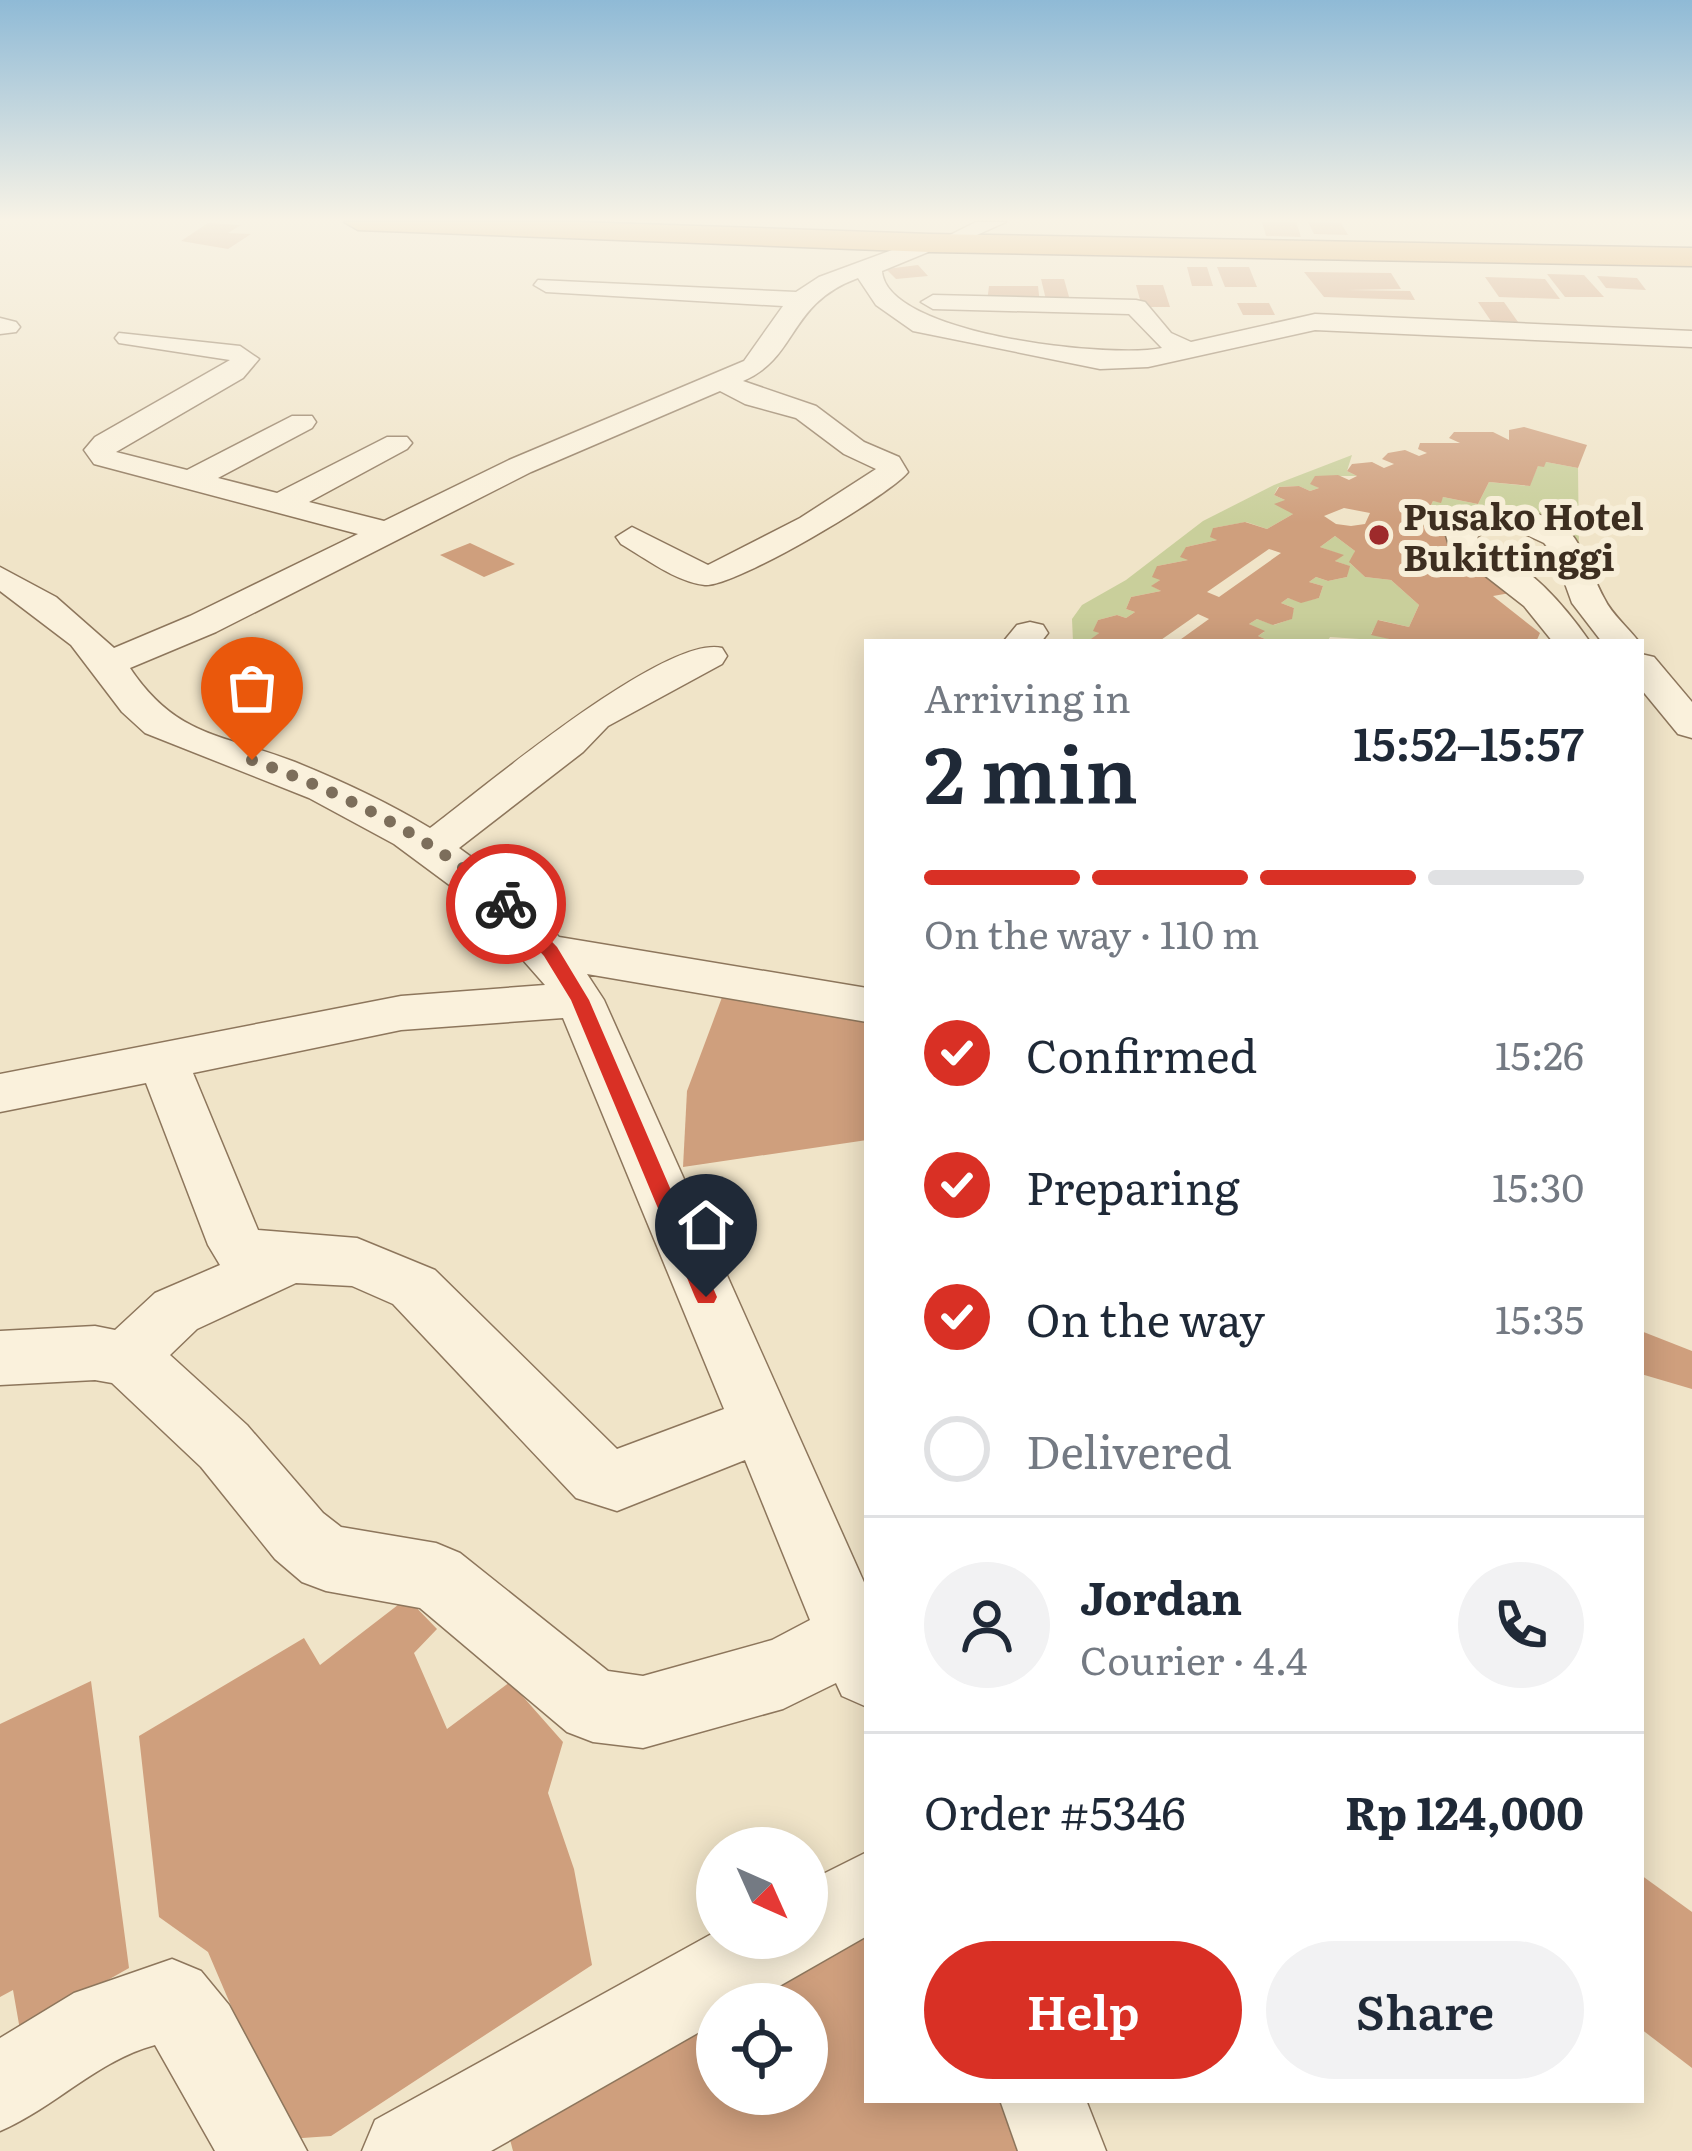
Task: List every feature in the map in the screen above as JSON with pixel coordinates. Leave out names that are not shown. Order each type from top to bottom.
[{"type":"street","points":[[108,664],[203,625],[520,466],[721,381],[762,360],[786,322]]},
{"type":"street","points":[[918,322],[938,331],[1100,361],[1130,361],[1313,322]]},
{"type":"street","points":[[1149,322],[1162,338],[1187,350]]},
{"type":"street","points":[[1323,322],[1692,339]]},
{"type":"street","points":[[128,338],[240,354],[246,359],[234,372],[99,450],[105,458],[385,531]]},
{"type":"street","points":[[632,537],[701,575],[712,576],[811,525],[893,472],[888,463],[854,448],[806,412],[754,398],[721,381]]},
{"type":"street","points":[[190,481],[302,422]]},
{"type":"street","points":[[283,503],[397,443]]},
{"type":"street","points":[[1569,639],[1536,599],[1474,551],[1461,532],[1472,523],[1494,519],[1540,527],[1556,536],[1568,547],[1592,608],[1618,639]]},
{"type":"street","points":[[0,577],[78,632],[108,664],[135,709],[164,728],[281,771],[377,816],[500,898],[551,952],[580,1000],[860,1654],[643,1712],[592,1706],[436,1576],[326,1558],[298,1536],[224,1446],[126,1359],[95,1353],[0,1358]]},
{"type":"street","points":[[430,849],[569,743],[594,718],[709,656]]},
{"type":"street","points":[[1644,669],[1692,725]]},
{"type":"street","points":[[551,952],[864,1004]]},
{"type":"street","points":[[0,1093],[401,1013],[580,1000]]},
{"type":"street","points":[[163,1059],[236,1244],[248,1254],[357,1262],[415,1286],[599,1476],[617,1480],[636,1475],[762,1423]]},
{"type":"street","points":[[126,1359],[176,1311],[291,1259]]},
{"type":"street","points":[[828,1914],[864,1894]]},
{"type":"street","points":[[406,2151],[748,1959]]},
{"type":"street","points":[[0,2088],[99,2025],[140,2005],[172,2000],[199,2035],[263,2151]]},
{"type":"street","points":[[1044,2103],[1062,2151]]},
{"type":"green space","points":[[1352,455],[1347,471],[1357,476],[1316,476],[1311,483],[1319,488],[1310,491],[1278,487],[1274,495],[1285,500],[1293,514],[1267,529],[1246,522],[1213,528],[1217,540],[1186,547],[1188,560],[1157,566],[1160,580],[1152,586],[1161,591],[1131,597],[1126,609],[1135,612],[1126,618],[1117,615],[1098,620],[1094,630],[1099,633],[1092,639],[1073,639],[1072,619],[1082,605],[1126,580],[1203,521],[1274,485]]},
{"type":"green space","points":[[1546,462],[1578,468],[1579,550],[1559,527],[1520,517],[1476,518],[1445,530],[1421,525],[1433,501],[1443,497],[1478,504],[1489,482],[1529,486],[1538,466]]},
{"type":"green space","points":[[1335,536],[1355,551],[1350,563],[1365,577],[1391,580],[1419,605],[1409,627],[1379,620],[1371,634],[1391,639],[1258,636],[1264,632],[1249,624],[1257,619],[1274,625],[1291,619],[1294,608],[1281,603],[1288,598],[1301,602],[1319,598],[1323,586],[1309,582],[1316,577],[1328,581],[1347,577],[1349,566],[1335,561],[1342,555],[1320,547]]},
{"type":"building","points":[[1524,427],[1587,445],[1578,468],[1546,462],[1538,466],[1530,486],[1489,482],[1478,504],[1443,497],[1441,503],[1433,501],[1421,525],[1445,530],[1443,534],[1454,543],[1475,540],[1503,546],[1500,558],[1510,593],[1493,596],[1540,633],[1537,639],[1371,635],[1378,620],[1409,627],[1419,605],[1391,580],[1365,577],[1349,562],[1355,551],[1335,536],[1320,547],[1344,555],[1335,561],[1350,566],[1347,577],[1328,581],[1316,577],[1309,582],[1323,586],[1319,598],[1301,603],[1288,598],[1281,603],[1294,608],[1292,619],[1273,625],[1257,619],[1249,624],[1265,631],[1258,636],[1265,639],[1181,639],[1209,619],[1198,614],[1162,639],[1091,639],[1099,633],[1093,631],[1098,620],[1117,615],[1126,618],[1135,612],[1126,609],[1131,597],[1161,591],[1151,586],[1160,580],[1152,577],[1157,566],[1188,560],[1180,557],[1186,547],[1217,540],[1210,537],[1213,528],[1245,522],[1267,529],[1293,514],[1274,504],[1285,500],[1274,495],[1279,487],[1310,491],[1319,488],[1310,484],[1315,476],[1338,475],[1349,480],[1357,476],[1347,471],[1352,464],[1372,462],[1384,468],[1394,464],[1382,459],[1388,453],[1405,450],[1419,456],[1427,453],[1418,449],[1420,443],[1460,443],[1449,438],[1454,432],[1493,432],[1509,440],[1509,430]],"holes":[[[1344,508],[1370,513],[1365,524],[1351,526],[1324,516]],[[1269,549],[1281,553],[1219,597],[1207,592]]]},
{"type":"building","points":[[470,543],[515,564],[484,577],[440,555]]},
{"type":"building","points":[[724,992],[864,1009],[864,1140],[683,1167],[687,1091]]},
{"type":"building","points":[[1644,1332],[1692,1351],[1692,1389],[1644,1375]]},
{"type":"building","points":[[407,1598],[437,1629],[414,1653],[447,1729],[510,1682],[563,1742],[548,1793],[574,1869],[592,1965],[331,2136],[288,2139],[208,1952],[159,1917],[139,1736],[304,1638],[320,1665]]},
{"type":"building","points":[[91,1681],[129,1968],[20,2030],[13,1990],[0,1997],[0,1724]]},
{"type":"building","points":[[1644,1877],[1692,1912],[1692,2068],[1644,2031]]},
{"type":"building","points":[[864,1899],[864,2103],[1023,2103],[1046,2151],[513,2151],[503,2113],[696,1998],[696,2115],[828,2115],[828,1983],[721,1983],[762,1959],[828,1959],[828,1920]]},
{"type":"way so far","points":[[252,760],[377,816],[466,871],[506,904]]},
{"type":"place","name":"Pusako Hotel Bukittinggi","points":[[1379,535]]},
{"type":"route","points":[[506,904],[551,952],[580,1000],[706,1297]]}]
